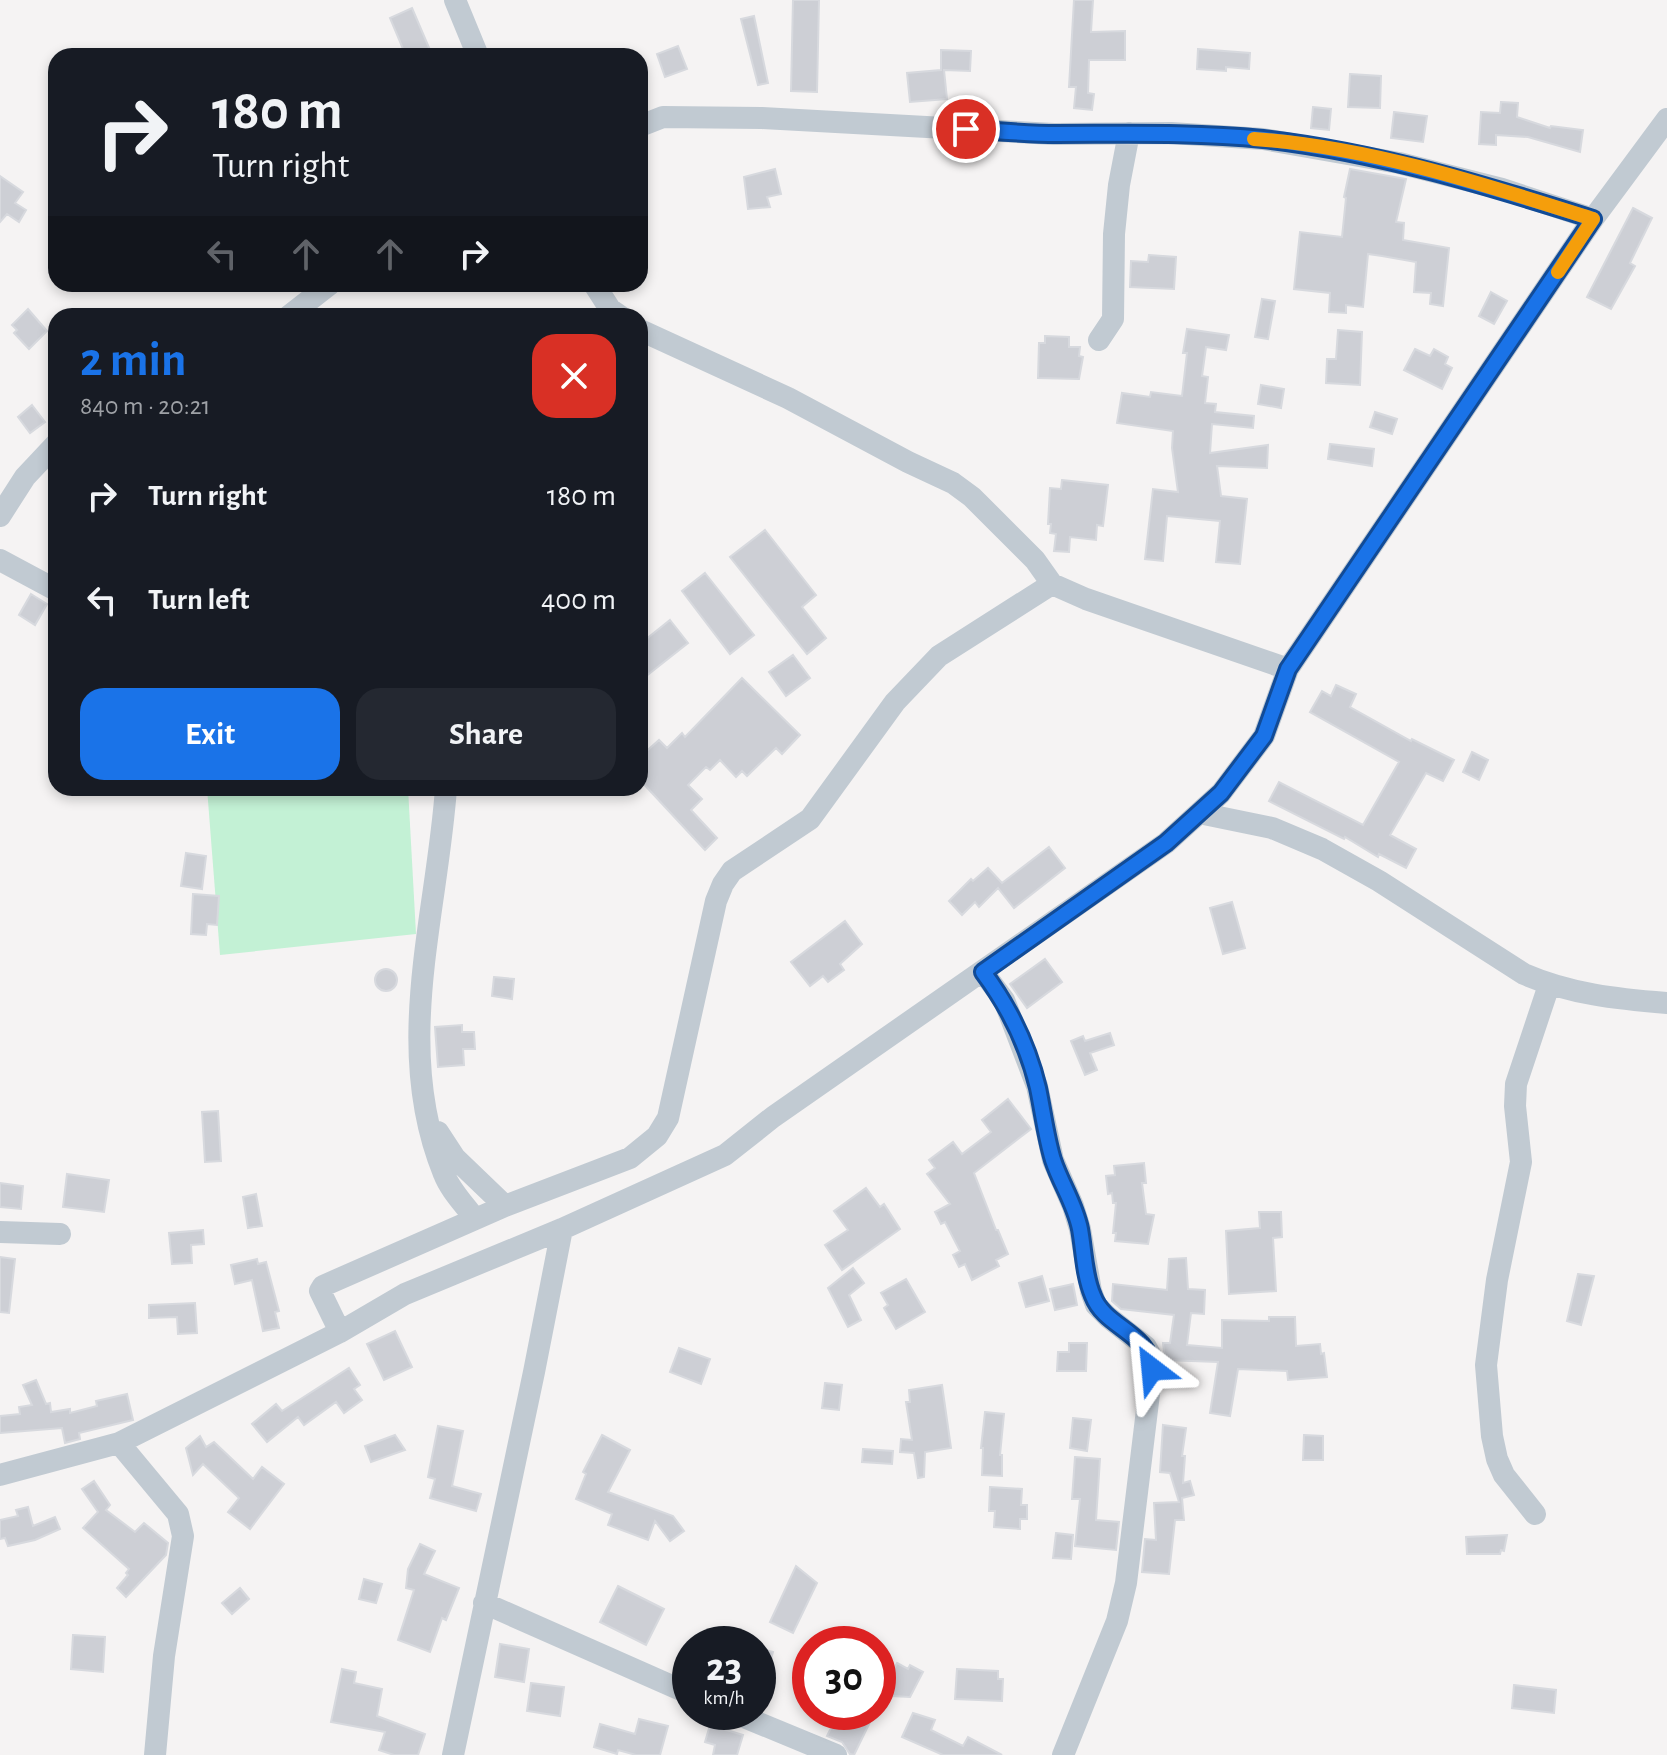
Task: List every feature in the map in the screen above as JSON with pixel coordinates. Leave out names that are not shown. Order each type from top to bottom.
[{"type":"street","points":[[455,0],[474,48]]},
{"type":"street","points":[[648,123],[663,117],[702,117],[1054,134],[1171,133],[1263,139],[1399,163],[1502,189],[1593,219]]},
{"type":"street","points":[[0,1475],[119,1443],[340,1332],[405,1294],[562,1229],[725,1155],[773,1117],[1166,843],[1221,793],[1264,736],[1288,669],[1593,219],[1667,119]]},
{"type":"street","points":[[1099,340],[1113,319],[1114,234],[1129,133]]},
{"type":"street","points":[[299,308],[320,292]]},
{"type":"street","points":[[648,334],[788,398],[953,483],[972,497],[1035,560],[1052,584],[1086,599],[1288,669]]},
{"type":"street","points":[[0,516],[25,477],[48,453]]},
{"type":"street","points":[[0,560],[48,586]]},
{"type":"street","points":[[340,1332],[320,1291],[323,1286],[505,1206],[630,1158],[657,1136],[668,1118],[716,901],[732,871],[810,819],[895,702],[939,656],[1052,584]]},
{"type":"street","points":[[445,796],[422,964],[419,1052],[426,1114],[444,1176],[475,1219]]},
{"type":"street","points":[[1199,813],[1272,828],[1322,849],[1379,881],[1524,974],[1549,985],[1590,995],[1667,1003]]},
{"type":"street","points":[[983,972],[1004,1000],[1037,1086],[1050,1149],[1073,1206],[1096,1305],[1138,1340],[1151,1356],[1147,1415],[1126,1583],[1113,1631],[1063,1755]]},
{"type":"street","points":[[1535,1514],[1504,1475],[1497,1459],[1486,1365],[1497,1280],[1521,1162],[1515,1106],[1516,1084],[1549,985]]},
{"type":"street","points":[[426,1114],[455,1158],[505,1206]]},
{"type":"street","points":[[453,1755],[562,1229]]},
{"type":"street","points":[[0,1232],[60,1234]]},
{"type":"street","points":[[119,1443],[178,1514],[183,1536],[164,1656],[155,1755]]},
{"type":"street","points":[[484,1603],[672,1686]]},
{"type":"street","points":[[776,1730],[836,1755]]},
{"type":"green space","points":[[208,796],[408,796],[416,934],[220,955]]},
{"type":"building","points":[[793,0],[819,0],[817,92],[791,91]]},
{"type":"building","points":[[1074,0],[1093,0],[1091,32],[1125,31],[1125,60],[1089,60],[1088,93],[1094,94],[1092,110],[1074,108],[1076,87],[1069,87]]},
{"type":"building","points":[[412,8],[429,48],[403,48],[390,18]]},
{"type":"building","points":[[754,16],[768,83],[758,85],[741,19]]},
{"type":"building","points":[[678,46],[687,69],[665,77],[657,54]]},
{"type":"building","points":[[1198,49],[1250,53],[1249,69],[1197,69]]},
{"type":"building","points":[[941,50],[971,51],[970,71],[944,70],[947,99],[910,102],[907,73],[941,70]]},
{"type":"building","points":[[1350,74],[1381,76],[1380,108],[1348,107]]},
{"type":"building","points":[[1501,102],[1518,103],[1517,117],[1550,128],[1583,130],[1580,152],[1528,137],[1496,135],[1496,145],[1479,144],[1481,112],[1500,113]]},
{"type":"building","points":[[1313,107],[1331,109],[1329,130],[1311,128]]},
{"type":"building","points":[[1394,112],[1427,116],[1423,142],[1391,138]]},
{"type":"building","points":[[775,169],[781,194],[767,197],[770,207],[748,209],[744,177]]},
{"type":"building","points":[[1350,169],[1406,179],[1396,222],[1404,223],[1403,240],[1449,248],[1443,306],[1430,304],[1431,293],[1414,292],[1416,262],[1368,254],[1363,307],[1346,305],[1346,313],[1329,312],[1330,293],[1294,289],[1300,232],[1342,237],[1344,197]]},
{"type":"building","points":[[0,176],[23,192],[15,203],[26,210],[19,222],[7,214],[0,222]]},
{"type":"building","points":[[1633,208],[1652,218],[1630,263],[1635,266],[1611,309],[1587,297]]},
{"type":"building","points":[[1149,255],[1176,257],[1174,289],[1130,287],[1131,261],[1148,262]]},
{"type":"building","points":[[1491,292],[1507,301],[1494,324],[1479,316]]},
{"type":"building","points":[[1262,299],[1275,301],[1268,339],[1255,337]]},
{"type":"building","points":[[28,309],[47,331],[29,349],[14,333],[17,330],[12,325]]},
{"type":"building","points":[[1187,329],[1229,335],[1226,350],[1206,347],[1202,376],[1208,377],[1205,403],[1216,404],[1215,412],[1254,416],[1253,428],[1212,424],[1210,453],[1268,445],[1267,468],[1217,466],[1221,496],[1247,499],[1240,564],[1216,562],[1220,521],[1167,516],[1163,561],[1145,559],[1153,489],[1178,492],[1173,431],[1117,423],[1122,393],[1150,397],[1151,392],[1182,396]]},
{"type":"building","points":[[1338,330],[1362,332],[1360,385],[1326,383],[1327,359],[1336,359]]},
{"type":"building","points":[[1045,336],[1069,337],[1069,347],[1080,347],[1079,356],[1083,357],[1079,379],[1038,378],[1039,343],[1045,343]]},
{"type":"building","points":[[1415,349],[1430,356],[1434,349],[1448,357],[1445,364],[1452,368],[1442,389],[1404,370]]},
{"type":"building","points":[[1261,385],[1284,389],[1281,408],[1258,404]]},
{"type":"building","points":[[32,405],[45,422],[30,433],[18,417]]},
{"type":"building","points":[[1375,412],[1397,419],[1392,434],[1370,427]]},
{"type":"building","points":[[1330,444],[1374,449],[1372,466],[1328,459]]},
{"type":"building","points":[[1062,480],[1108,485],[1103,526],[1097,525],[1096,540],[1070,537],[1069,552],[1054,551],[1056,534],[1050,533],[1051,524],[1048,524],[1050,488],[1061,489]]},
{"type":"building","points":[[765,530],[816,595],[802,607],[826,638],[807,654],[730,557]]},
{"type":"building","points":[[705,573],[754,635],[730,654],[682,591]]},
{"type":"building","points":[[31,594],[47,604],[35,625],[19,615]]},
{"type":"building","points":[[670,620],[688,643],[648,675],[648,638]]},
{"type":"building","points":[[793,655],[810,678],[786,696],[769,672]]},
{"type":"building","points":[[742,678],[800,735],[782,754],[776,748],[747,776],[742,771],[736,777],[720,760],[710,770],[706,767],[688,785],[702,799],[691,810],[717,838],[705,850],[648,789],[648,750],[659,740],[667,748],[682,733],[685,737]]},
{"type":"building","points":[[1336,685],[1356,694],[1350,707],[1411,741],[1454,760],[1443,781],[1426,773],[1390,835],[1416,849],[1406,868],[1379,854],[1378,857],[1345,837],[1269,801],[1279,782],[1363,825],[1399,762],[1310,712],[1322,691],[1331,696]]},
{"type":"building","points":[[1472,752],[1488,760],[1479,780],[1463,772]]},
{"type":"building","points":[[1049,847],[1065,868],[1014,908],[998,888],[979,907],[975,902],[962,915],[949,901],[971,879],[973,881],[988,868],[1002,883]]},
{"type":"building","points":[[186,853],[206,856],[202,889],[181,886]]},
{"type":"building","points":[[193,894],[219,896],[217,925],[207,924],[206,935],[191,934]]},
{"type":"building","points":[[1232,902],[1245,948],[1223,954],[1210,908]]},
{"type":"building","points":[[845,921],[862,944],[840,964],[844,970],[828,982],[823,976],[810,986],[791,962]]},
{"type":"building","points":[[1045,959],[1062,982],[1027,1008],[1010,984]]},
{"type":"building","points":[[386,969],[394,972],[397,980],[394,988],[386,991],[378,988],[375,980],[378,972]]},
{"type":"building","points":[[494,977],[514,979],[512,999],[492,996]]},
{"type":"building","points":[[462,1025],[462,1032],[474,1032],[475,1049],[463,1049],[464,1065],[438,1067],[435,1027]]},
{"type":"building","points":[[1110,1033],[1114,1045],[1090,1053],[1097,1070],[1085,1075],[1071,1041],[1083,1036],[1085,1041]]},
{"type":"building","points":[[1008,1099],[1031,1129],[974,1173],[1008,1254],[996,1260],[999,1266],[972,1280],[965,1264],[959,1267],[953,1255],[960,1251],[945,1222],[941,1224],[935,1212],[950,1204],[927,1174],[935,1168],[929,1160],[953,1142],[962,1154],[991,1132],[982,1120]]},
{"type":"building","points":[[218,1111],[221,1161],[205,1162],[202,1112]]},
{"type":"building","points":[[1144,1163],[1146,1183],[1142,1183],[1146,1214],[1154,1215],[1148,1244],[1115,1241],[1116,1203],[1113,1203],[1112,1193],[1108,1194],[1106,1176],[1115,1175],[1114,1166]]},
{"type":"building","points":[[67,1174],[109,1180],[104,1212],[63,1207]]},
{"type":"building","points":[[0,1183],[23,1186],[21,1209],[0,1207]]},
{"type":"building","points":[[866,1188],[880,1207],[884,1204],[900,1229],[842,1270],[825,1245],[848,1230],[834,1211]]},
{"type":"building","points":[[256,1194],[262,1226],[248,1228],[243,1197]]},
{"type":"building","points":[[1259,1212],[1281,1212],[1282,1237],[1273,1238],[1276,1291],[1229,1294],[1226,1231],[1260,1228]]},
{"type":"building","points":[[203,1230],[204,1244],[191,1245],[192,1263],[172,1264],[169,1233]]},
{"type":"building","points":[[0,1257],[15,1259],[9,1313],[0,1312]]},
{"type":"building","points":[[1186,1258],[1188,1289],[1205,1290],[1204,1314],[1191,1313],[1187,1345],[1222,1348],[1222,1320],[1269,1321],[1269,1317],[1295,1317],[1296,1346],[1320,1344],[1327,1377],[1288,1380],[1287,1371],[1238,1369],[1230,1416],[1210,1413],[1218,1362],[1165,1360],[1163,1343],[1170,1343],[1174,1315],[1121,1309],[1112,1301],[1113,1284],[1167,1290],[1169,1259]]},
{"type":"building","points":[[257,1259],[258,1264],[266,1262],[279,1311],[275,1312],[279,1328],[263,1331],[252,1280],[235,1284],[231,1265]]},
{"type":"building","points":[[853,1268],[864,1283],[849,1295],[861,1320],[848,1327],[828,1288]]},
{"type":"building","points":[[1578,1274],[1594,1276],[1581,1325],[1567,1321]]},
{"type":"building","points":[[1042,1276],[1049,1301],[1026,1307],[1019,1283]]},
{"type":"building","points":[[906,1279],[925,1312],[896,1329],[884,1308],[888,1305],[881,1293]]},
{"type":"building","points":[[1073,1284],[1077,1305],[1055,1310],[1050,1289]]},
{"type":"building","points":[[195,1303],[197,1333],[178,1334],[177,1317],[149,1318],[149,1305]]},
{"type":"building","points":[[395,1331],[412,1367],[384,1380],[367,1344]]},
{"type":"building","points":[[1069,1343],[1087,1343],[1086,1371],[1057,1371],[1058,1352],[1069,1352]]},
{"type":"building","points":[[679,1348],[710,1359],[701,1384],[670,1372]]},
{"type":"building","points":[[349,1368],[360,1385],[354,1389],[362,1400],[344,1413],[336,1402],[304,1425],[298,1417],[267,1442],[252,1424],[276,1404],[282,1411]]},
{"type":"building","points":[[36,1380],[46,1404],[50,1403],[51,1412],[70,1409],[70,1413],[97,1406],[96,1401],[127,1394],[133,1420],[79,1433],[80,1439],[65,1443],[62,1428],[0,1433],[0,1416],[20,1414],[19,1407],[32,1405],[23,1385]]},
{"type":"building","points":[[825,1383],[842,1385],[839,1410],[822,1408]]},
{"type":"building","points":[[942,1385],[951,1448],[925,1452],[924,1477],[918,1478],[914,1453],[900,1452],[901,1439],[912,1440],[906,1402],[910,1402],[909,1390]]},
{"type":"building","points":[[985,1412],[1004,1414],[1000,1455],[1002,1476],[982,1475]]},
{"type":"building","points":[[1073,1418],[1091,1420],[1087,1451],[1070,1448]]},
{"type":"building","points":[[1163,1425],[1186,1428],[1182,1456],[1185,1456],[1183,1483],[1190,1481],[1194,1495],[1182,1498],[1184,1520],[1175,1520],[1169,1574],[1142,1572],[1145,1539],[1156,1540],[1154,1503],[1179,1502],[1170,1473],[1160,1472]]},
{"type":"building","points":[[438,1426],[463,1431],[452,1486],[481,1494],[476,1511],[430,1498],[435,1479],[428,1477]]},
{"type":"building","points":[[395,1435],[405,1450],[371,1462],[365,1446]]},
{"type":"building","points":[[602,1435],[630,1450],[608,1492],[673,1516],[684,1531],[670,1541],[655,1521],[648,1540],[608,1525],[612,1514],[576,1499],[586,1474],[583,1472]]},
{"type":"building","points":[[1304,1435],[1323,1436],[1323,1460],[1303,1460]]},
{"type":"building","points":[[200,1436],[206,1447],[214,1442],[253,1479],[262,1467],[284,1484],[250,1529],[228,1512],[239,1498],[203,1464],[193,1475],[186,1448]]},
{"type":"building","points":[[863,1449],[893,1451],[892,1464],[862,1462]]},
{"type":"building","points":[[1075,1457],[1100,1459],[1096,1520],[1119,1522],[1116,1550],[1075,1546],[1080,1499],[1072,1499]]},
{"type":"building","points":[[94,1481],[110,1505],[106,1510],[135,1532],[144,1523],[168,1543],[166,1555],[126,1597],[117,1588],[129,1569],[83,1528],[98,1512],[82,1489]]},
{"type":"building","points":[[990,1487],[1022,1489],[1021,1505],[1027,1505],[1027,1519],[1020,1519],[1020,1529],[994,1527],[995,1511],[989,1511]]},
{"type":"building","points":[[28,1507],[33,1526],[55,1517],[60,1529],[35,1540],[8,1546],[5,1538],[0,1539],[0,1520],[18,1516],[16,1510]]},
{"type":"building","points":[[1056,1533],[1073,1535],[1071,1559],[1053,1558]]},
{"type":"building","points":[[1507,1535],[1504,1551],[1501,1550],[1500,1554],[1467,1554],[1466,1537]]},
{"type":"building","points":[[420,1544],[435,1551],[424,1574],[459,1588],[446,1620],[442,1618],[430,1652],[398,1640],[414,1590],[406,1588],[408,1569]]},
{"type":"building","points":[[796,1566],[817,1583],[796,1626],[792,1626],[792,1633],[770,1622]]},
{"type":"building","points":[[364,1579],[382,1584],[376,1603],[359,1599]]},
{"type":"building","points":[[618,1586],[664,1609],[646,1645],[600,1622]]},
{"type":"building","points":[[240,1588],[249,1599],[232,1614],[222,1603]]},
{"type":"building","points":[[73,1635],[105,1637],[103,1672],[71,1669]]},
{"type":"building","points":[[500,1644],[529,1649],[524,1682],[495,1677]]},
{"type":"building","points":[[896,1665],[908,1669],[910,1665],[923,1672],[910,1697],[896,1696]]},
{"type":"building","points":[[342,1669],[356,1672],[354,1683],[382,1689],[377,1716],[425,1734],[418,1755],[394,1755],[379,1750],[385,1732],[331,1722]]},
{"type":"building","points":[[957,1669],[998,1671],[998,1679],[1003,1679],[1002,1701],[955,1699]]},
{"type":"building","points":[[531,1683],[564,1687],[560,1716],[527,1711]]},
{"type":"building","points":[[1514,1685],[1556,1690],[1554,1713],[1512,1708]]},
{"type":"building","points":[[913,1713],[935,1720],[931,1730],[963,1746],[968,1737],[1002,1755],[943,1755],[902,1737]]},
{"type":"building","points":[[639,1719],[668,1726],[660,1755],[636,1755],[618,1750],[617,1754],[594,1747],[600,1724],[635,1734]]},
{"type":"building","points":[[709,1730],[726,1730],[743,1735],[737,1755],[713,1755],[715,1745],[705,1742]]},
{"type":"building","points":[[830,1730],[866,1730],[854,1755],[842,1742],[827,1736]]},
{"type":"slow traffic","points":[[1254,139],[1331,149],[1399,163],[1502,189],[1593,219],[1558,272]]},
{"type":"route","points":[[966,129],[1054,134],[1171,133],[1263,139],[1399,163],[1502,189],[1593,219],[1288,669],[1264,736],[1221,793],[1166,843],[983,972],[1004,1000],[1037,1086],[1053,1160],[1080,1229],[1096,1305],[1146,1347],[1151,1356],[1152,1369]]}]
